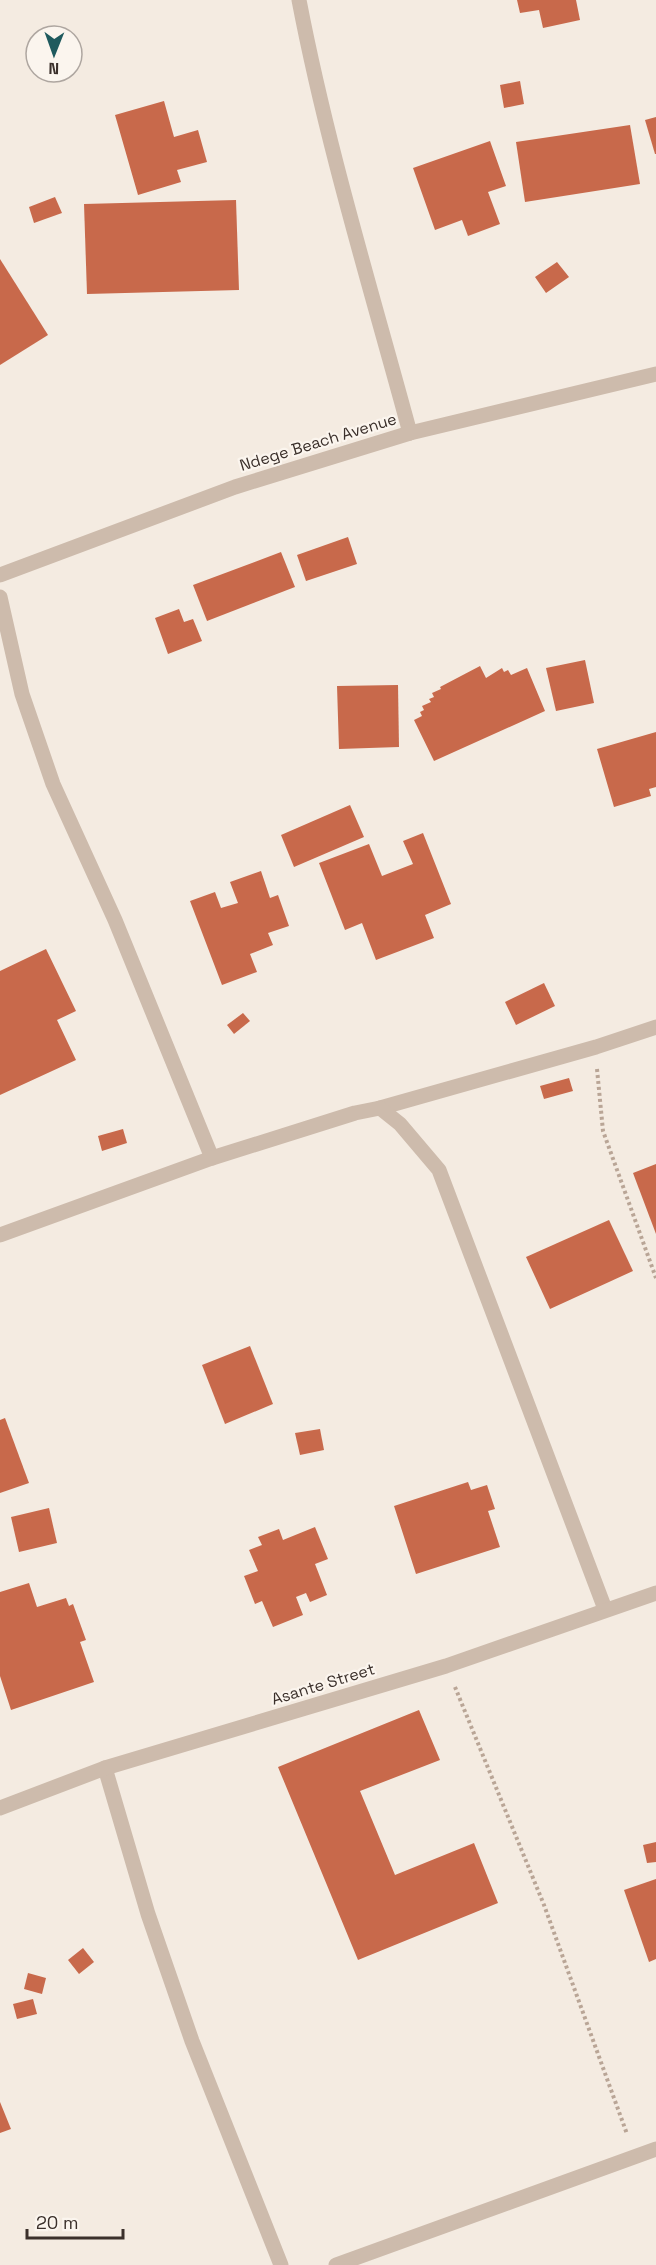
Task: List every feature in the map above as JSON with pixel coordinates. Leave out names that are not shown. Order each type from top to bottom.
[{"type":"street","points":[[299,0],[309,54],[410,433]]},
{"type":"street","name":"Ndege Beach Avenue","points":[[0,575],[235,487],[410,433],[656,374]]},
{"type":"street","points":[[0,597],[22,694],[53,784],[115,920],[212,1158]]},
{"type":"street","points":[[0,1235],[212,1158],[355,1113],[596,1047],[656,1027]]},
{"type":"street","points":[[380,1108],[400,1124],[439,1170],[605,1609]]},
{"type":"street","name":"Asante Street","points":[[0,1808],[105,1768],[446,1666],[656,1593]]},
{"type":"street","points":[[105,1768],[148,1914],[192,2041],[281,2265]]},
{"type":"street","points":[[336,2265],[656,2149]]},
{"type":"path","points":[[596,1047],[603,1131],[656,1278]]},
{"type":"path","points":[[446,1666],[544,1905],[635,2157]]},
{"type":"building","points":[[517,0],[576,0],[580,20],[543,28],[539,10],[520,13]]},
{"type":"building","points":[[520,81],[524,104],[504,108],[500,85]]},
{"type":"building","points":[[164,101],[174,137],[198,130],[207,162],[177,170],[181,182],[138,195],[115,115]]},
{"type":"building","points":[[656,117],[656,154],[655,154],[645,120]]},
{"type":"building","points":[[630,125],[640,184],[525,202],[516,142]]},
{"type":"building","points":[[490,141],[506,186],[488,192],[500,224],[468,236],[462,220],[435,230],[413,168]]},
{"type":"building","points":[[55,197],[62,213],[34,223],[29,207]]},
{"type":"building","points":[[236,200],[239,290],[87,294],[84,204]]},
{"type":"building","points":[[0,259],[48,335],[0,365]]},
{"type":"building","points":[[557,262],[569,277],[546,293],[535,277]]},
{"type":"building","points":[[348,537],[357,564],[306,581],[297,555]]},
{"type":"building","points":[[281,552],[295,587],[207,621],[193,585]]},
{"type":"building","points":[[179,609],[184,622],[193,619],[202,641],[168,654],[155,618]]},
{"type":"building","points":[[585,660],[594,703],[556,711],[546,668]]},
{"type":"building","points":[[480,666],[486,678],[502,668],[504,672],[508,670],[511,675],[527,668],[545,711],[434,761],[414,720],[422,716],[420,712],[424,710],[422,706],[431,702],[429,699],[434,697],[432,693]]},
{"type":"building","points":[[398,685],[399,747],[339,749],[337,686]]},
{"type":"building","points":[[656,732],[656,787],[649,789],[651,796],[614,807],[597,749]]},
{"type":"building","points":[[350,805],[364,837],[294,867],[281,835]]},
{"type":"building","points":[[423,833],[451,904],[425,915],[434,938],[376,960],[362,923],[345,930],[319,863],[369,844],[382,876],[413,864],[403,841]]},
{"type":"building","points":[[261,871],[270,898],[278,895],[289,926],[268,933],[273,945],[250,954],[257,972],[222,985],[190,901],[215,892],[221,908],[238,903],[230,882]]},
{"type":"building","points":[[46,949],[76,1011],[57,1020],[76,1060],[0,1095],[0,971]]},
{"type":"building","points":[[544,983],[555,1006],[516,1025],[505,1002]]},
{"type":"building","points":[[243,1013],[250,1021],[234,1034],[227,1025]]},
{"type":"building","points":[[569,1078],[573,1091],[544,1099],[540,1086]]},
{"type":"building","points":[[123,1129],[127,1143],[102,1151],[98,1136]]},
{"type":"building","points":[[656,1164],[656,1234],[633,1173]]},
{"type":"building","points":[[609,1220],[633,1271],[550,1309],[526,1257]]},
{"type":"building","points":[[250,1346],[273,1404],[225,1424],[202,1365]]},
{"type":"building","points":[[5,1418],[29,1483],[0,1493],[0,1420]]},
{"type":"building","points":[[320,1429],[324,1450],[300,1455],[295,1433]]},
{"type":"building","points":[[468,1482],[471,1490],[487,1485],[495,1509],[488,1511],[500,1547],[416,1574],[394,1506]]},
{"type":"building","points":[[49,1508],[57,1543],[19,1552],[11,1517]]},
{"type":"building","points":[[315,1527],[328,1559],[315,1564],[327,1595],[310,1602],[306,1593],[296,1597],[303,1615],[273,1627],[262,1601],[255,1604],[244,1576],[258,1571],[249,1550],[262,1545],[258,1537],[279,1529],[283,1540]]},
{"type":"building","points":[[29,1583],[37,1607],[66,1598],[69,1606],[73,1604],[86,1640],[80,1642],[94,1682],[11,1710],[0,1676],[0,1592]]},
{"type":"building","points":[[419,1710],[440,1760],[360,1791],[395,1875],[474,1843],[498,1903],[358,1960],[278,1767]]},
{"type":"building","points":[[656,1842],[656,1862],[647,1863],[643,1845]]},
{"type":"building","points":[[656,1879],[656,1959],[649,1962],[624,1890]]},
{"type":"building","points":[[83,1948],[94,1962],[79,1974],[68,1960]]},
{"type":"building","points":[[28,1973],[46,1978],[42,1994],[24,1989]]},
{"type":"building","points":[[33,1999],[37,2014],[17,2019],[13,2004]]},
{"type":"building","points":[[0,2102],[11,2129],[0,2133]]}]
